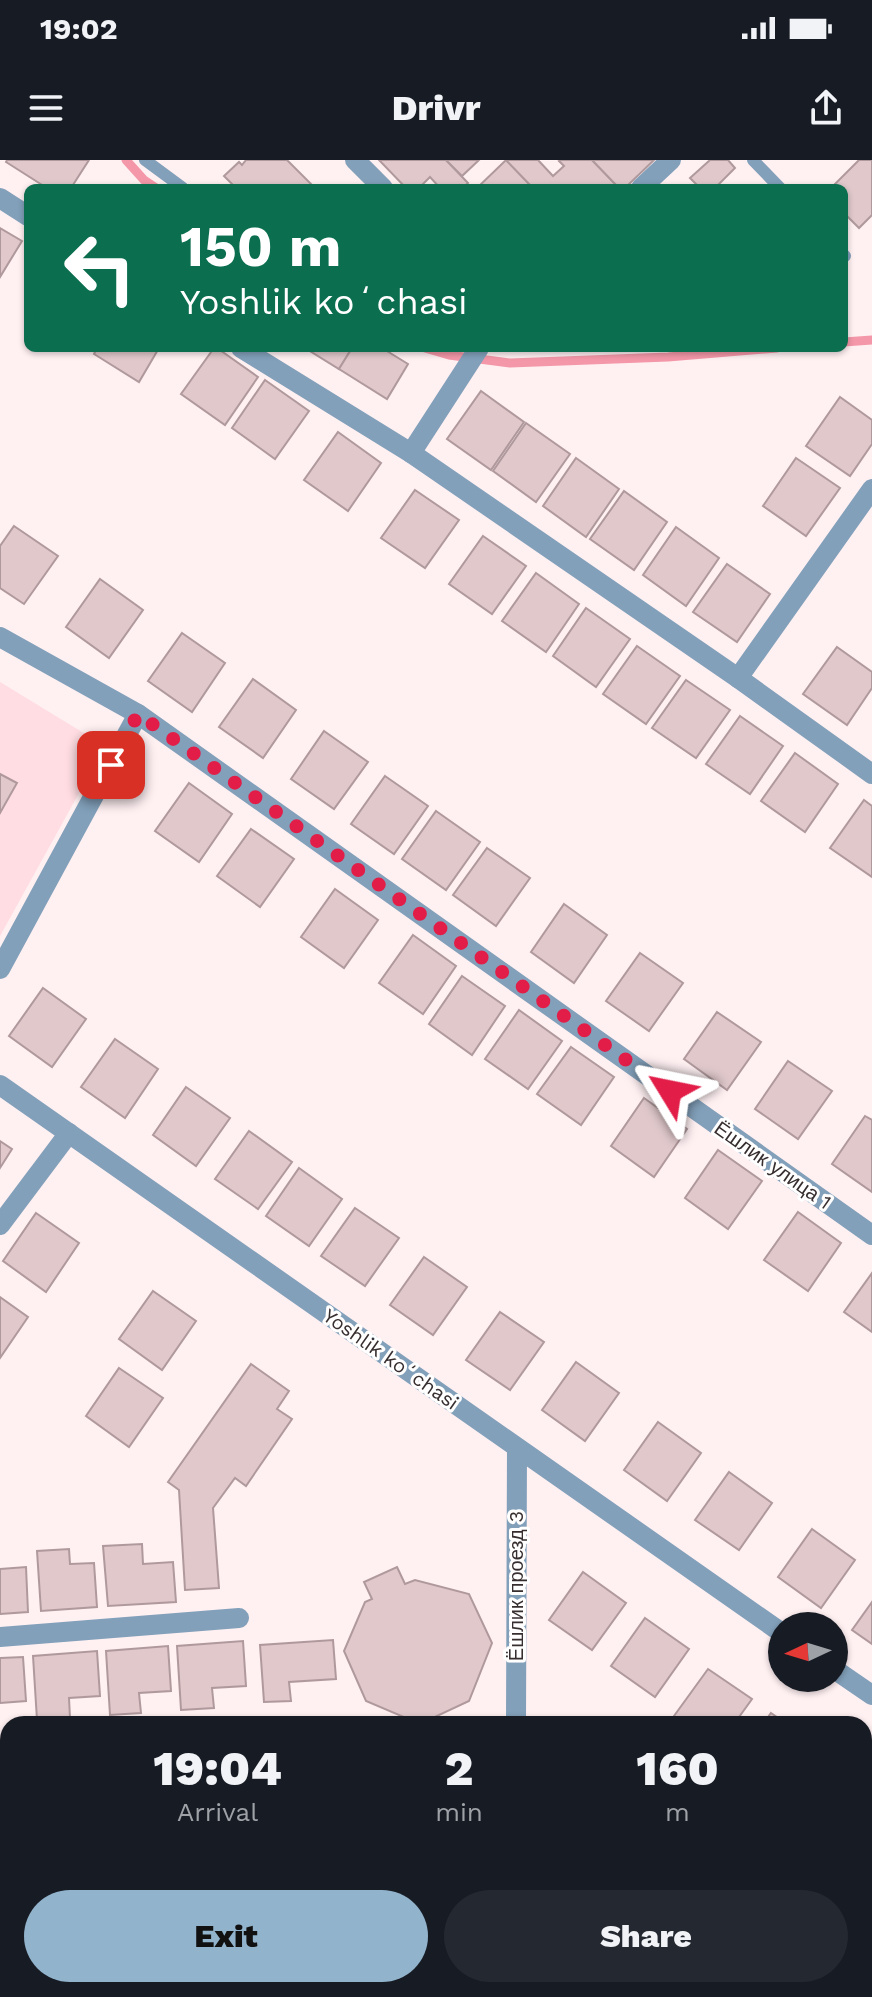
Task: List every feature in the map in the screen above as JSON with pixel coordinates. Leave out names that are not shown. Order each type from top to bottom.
[{"type":"street","points":[[355,160],[379,184]]},
{"type":"street","points":[[645,184],[671,160]]},
{"type":"street","points":[[0,198],[24,213]]},
{"type":"street","points":[[247,352],[411,453],[872,774]]},
{"type":"street","points":[[411,453],[476,352]]},
{"type":"street","points":[[738,678],[872,489]]},
{"type":"street","name":"Ёшлик улица 1","points":[[0,637],[138,714],[872,1235]]},
{"type":"street","points":[[0,969],[138,714]]},
{"type":"street","name":"Yoshlik koʻchasi","points":[[0,1085],[768,1623]]},
{"type":"street","points":[[0,1225],[69,1133]]},
{"type":"street","name":"Ёшлик проезд 3","points":[[516,1716],[517,1448]]},
{"type":"street","points":[[0,1637],[239,1618]]},
{"type":"street","points":[[848,1679],[872,1695]]},
{"type":"lane","points":[[145,160],[178,184]]},
{"type":"lane","points":[[753,160],[776,184]]},
{"type":"shaded area","points":[[0,682],[105,746],[0,936]]},
{"type":"building","points":[[89,160],[74,184],[41,184],[6,162]]},
{"type":"building","points":[[246,160],[287,160],[311,184],[232,184],[224,176],[239,162],[242,165]]},
{"type":"building","points":[[379,160],[446,160],[468,183],[436,184],[430,177],[423,184],[402,184]]},
{"type":"building","points":[[446,160],[479,160],[462,176]]},
{"type":"building","points":[[506,160],[529,184],[481,184]]},
{"type":"building","points":[[506,160],[538,160],[553,176],[564,166],[561,160],[592,160],[615,184],[529,184]]},
{"type":"building","points":[[592,160],[654,160],[629,184],[615,184]]},
{"type":"building","points":[[710,160],[728,160],[735,168],[719,184],[696,184],[690,178]]},
{"type":"building","points":[[859,160],[872,160],[872,215],[859,228],[848,217],[848,184],[835,184]]},
{"type":"building","points":[[0,228],[22,241],[0,277]]},
{"type":"building","points":[[95,352],[157,352],[139,382]]},
{"type":"building","points":[[211,352],[223,352],[258,377],[225,425],[181,394]]},
{"type":"building","points":[[311,352],[350,352],[339,369]]},
{"type":"building","points":[[350,352],[388,352],[408,364],[387,399],[339,369]]},
{"type":"building","points":[[265,380],[309,411],[275,459],[232,428]]},
{"type":"building","points":[[481,391],[524,422],[491,470],[447,439]]},
{"type":"building","points":[[840,397],[872,420],[872,444],[850,476],[806,446]]},
{"type":"building","points":[[526,423],[570,454],[536,502],[493,471]]},
{"type":"building","points":[[338,432],[381,463],[348,511],[304,480]]},
{"type":"building","points":[[576,458],[619,489],[586,537],[543,506]]},
{"type":"building","points":[[796,458],[840,488],[806,536],[763,506]]},
{"type":"building","points":[[415,490],[459,520],[425,568],[381,538]]},
{"type":"building","points":[[624,491],[667,522],[634,570],[590,539]]},
{"type":"building","points":[[14,526],[58,556],[24,604],[0,588],[0,546]]},
{"type":"building","points":[[676,527],[719,558],[686,606],[643,575]]},
{"type":"building","points":[[483,536],[526,566],[492,614],[449,584]]},
{"type":"building","points":[[727,564],[770,594],[737,642],[693,612]]},
{"type":"building","points":[[536,573],[579,604],[546,652],[502,621]]},
{"type":"building","points":[[100,579],[143,610],[109,658],[66,627]]},
{"type":"building","points":[[586,608],[630,639],[596,687],[553,656]]},
{"type":"building","points":[[182,633],[225,663],[192,712],[148,681]]},
{"type":"building","points":[[637,646],[680,676],[646,724],[603,694]]},
{"type":"building","points":[[837,647],[872,672],[872,688],[847,725],[803,694]]},
{"type":"building","points":[[253,679],[296,710],[263,758],[219,727]]},
{"type":"building","points":[[686,680],[730,710],[696,758],[652,728]]},
{"type":"building","points":[[740,716],[783,746],[750,794],[706,764]]},
{"type":"building","points":[[324,731],[368,762],[334,809],[291,779]]},
{"type":"building","points":[[795,753],[838,784],[805,832],[761,801]]},
{"type":"building","points":[[0,774],[17,783],[0,813]]},
{"type":"building","points":[[385,776],[428,806],[394,854],[351,824]]},
{"type":"building","points":[[189,783],[232,814],[199,862],[155,831]]},
{"type":"building","points":[[864,800],[872,806],[872,877],[830,848]]},
{"type":"building","points":[[436,811],[480,842],[446,890],[402,859]]},
{"type":"building","points":[[251,829],[294,859],[260,907],[217,876]]},
{"type":"building","points":[[487,848],[530,878],[496,926],[453,895]]},
{"type":"building","points":[[335,889],[378,920],[344,968],[301,937]]},
{"type":"building","points":[[564,904],[607,935],[574,983],[531,952]]},
{"type":"building","points":[[413,935],[456,966],[423,1014],[379,983]]},
{"type":"building","points":[[640,953],[683,983],[649,1031],[606,1001]]},
{"type":"building","points":[[462,976],[505,1006],[472,1055],[429,1024]]},
{"type":"building","points":[[43,988],[86,1019],[52,1067],[9,1036]]},
{"type":"building","points":[[519,1010],[562,1041],[528,1089],[485,1059]]},
{"type":"building","points":[[717,1012],[761,1042],[727,1090],[684,1059]]},
{"type":"building","points":[[115,1039],[158,1069],[125,1118],[81,1087]]},
{"type":"building","points":[[571,1047],[614,1077],[581,1125],[537,1094]]},
{"type":"building","points":[[788,1061],[832,1091],[798,1139],[755,1109]]},
{"type":"building","points":[[186,1087],[230,1118],[196,1166],[153,1135]]},
{"type":"building","points":[[644,1098],[687,1129],[654,1177],[611,1146]]},
{"type":"building","points":[[865,1116],[872,1120],[872,1192],[832,1164]]},
{"type":"building","points":[[249,1131],[292,1162],[258,1209],[215,1179]]},
{"type":"building","points":[[0,1141],[12,1149],[0,1168]]},
{"type":"building","points":[[718,1150],[762,1181],[728,1229],[685,1198]]},
{"type":"building","points":[[299,1168],[342,1199],[309,1246],[266,1216]]},
{"type":"building","points":[[355,1208],[399,1238],[365,1286],[321,1256]]},
{"type":"building","points":[[798,1212],[841,1243],[808,1291],[764,1260]]},
{"type":"building","points":[[36,1213],[79,1243],[46,1292],[3,1261]]},
{"type":"building","points":[[424,1257],[467,1287],[433,1335],[390,1305]]},
{"type":"building","points":[[872,1273],[872,1332],[844,1312]]},
{"type":"building","points":[[153,1291],[196,1321],[162,1370],[119,1339]]},
{"type":"building","points":[[0,1297],[28,1317],[0,1358]]},
{"type":"building","points":[[500,1312],[544,1342],[510,1390],[466,1360]]},
{"type":"building","points":[[576,1362],[619,1393],[585,1441],[542,1410]]},
{"type":"building","points":[[251,1364],[289,1391],[277,1409],[292,1419],[246,1486],[235,1478],[213,1508],[219,1588],[185,1590],[179,1490],[168,1482]]},
{"type":"building","points":[[119,1368],[163,1398],[129,1447],[86,1416]]},
{"type":"building","points":[[658,1422],[701,1453],[667,1501],[624,1470]]},
{"type":"building","points":[[729,1472],[772,1503],[739,1550],[695,1520]]},
{"type":"building","points":[[812,1529],[855,1560],[821,1608],[778,1577]]},
{"type":"building","points":[[142,1544],[143,1564],[173,1562],[176,1602],[108,1606],[103,1546]]},
{"type":"building","points":[[69,1549],[70,1564],[94,1563],[97,1607],[41,1611],[37,1551]]},
{"type":"building","points":[[26,1567],[28,1612],[0,1614],[0,1569]]},
{"type":"building","points":[[397,1567],[405,1584],[415,1580],[469,1594],[492,1643],[469,1701],[437,1716],[401,1716],[366,1701],[344,1651],[365,1602],[372,1599],[364,1582]]},
{"type":"building","points":[[583,1572],[626,1603],[592,1650],[549,1620]]},
{"type":"building","points":[[872,1602],[872,1644],[852,1630]]},
{"type":"building","points":[[645,1618],[689,1649],[655,1697],[611,1666]]},
{"type":"building","points":[[333,1640],[336,1679],[289,1682],[291,1701],[264,1702],[260,1645]]},
{"type":"building","points":[[243,1641],[246,1686],[212,1688],[214,1708],[181,1710],[177,1646]]},
{"type":"building","points":[[168,1646],[171,1691],[139,1693],[141,1713],[110,1715],[106,1651]]},
{"type":"building","points":[[97,1651],[100,1696],[69,1698],[70,1716],[37,1716],[33,1656]]},
{"type":"building","points":[[23,1657],[26,1701],[0,1703],[0,1658]]},
{"type":"building","points":[[708,1669],[752,1699],[740,1716],[674,1716]]},
{"type":"waterway","points":[[126,160],[150,184]]},
{"type":"waterway","points":[[848,342],[872,340]]},
{"type":"waterway","points":[[439,352],[510,363],[729,352]]},
{"type":"route","points":[[111,765],[138,714],[670,1091]]}]
